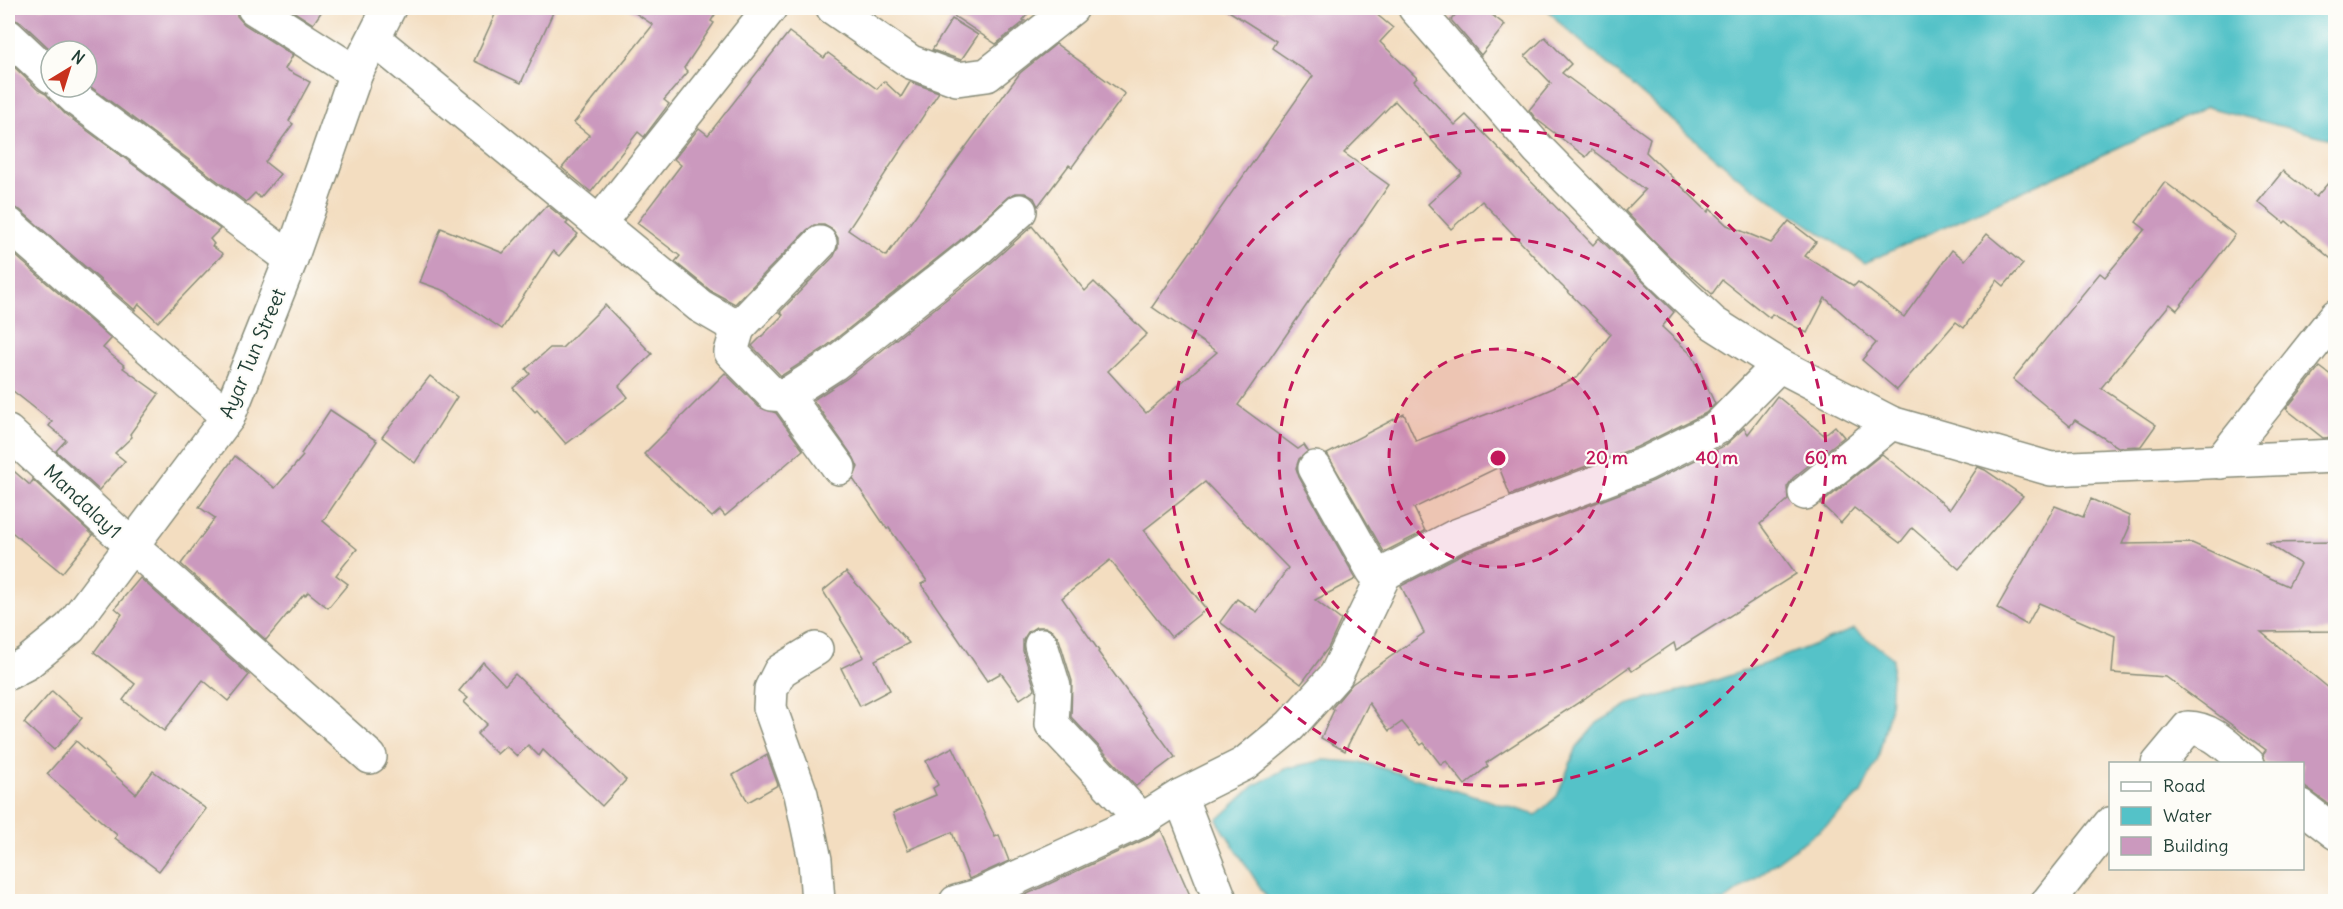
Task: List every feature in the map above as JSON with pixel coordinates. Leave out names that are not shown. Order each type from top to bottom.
[{"type":"street","points":[[254,8],[357,73]]},
{"type":"street","name":"Ayar Tun Street","points":[[8,692],[14,661],[70,628],[228,417],[291,259],[357,73],[389,8]]},
{"type":"street","points":[[599,223],[770,8]]},
{"type":"street","points":[[833,8],[911,62],[957,79],[987,75],[1072,8]]},
{"type":"street","points":[[1415,8],[1539,149],[1656,269],[1713,323],[1779,365],[1891,423],[2051,469],[2336,456]]},
{"type":"street","points":[[8,36],[39,65]]},
{"type":"street","points":[[374,39],[700,306],[738,328]]},
{"type":"street","points":[[76,99],[291,259]]},
{"type":"street","points":[[820,243],[738,328],[731,352],[772,394],[786,395],[834,364],[971,255],[1020,212]]},
{"type":"street","points":[[8,224],[228,417]]},
{"type":"street","points":[[2220,462],[2336,316]]},
{"type":"street","points":[[956,902],[977,896],[1142,820],[1180,796],[1245,764],[1290,726],[1336,675],[1385,573],[1456,536],[1645,464],[1717,428],[1779,365]]},
{"type":"street","points":[[786,395],[839,468]]},
{"type":"street","points":[[1805,493],[1891,423]]},
{"type":"street","name":"Mandalay1","points":[[8,432],[370,758]]},
{"type":"street","points":[[1315,468],[1373,570],[1385,573]]},
{"type":"street","points":[[1041,645],[1054,687],[1052,724],[1142,820]]},
{"type":"street","points":[[816,649],[780,671],[771,689],[770,708],[801,794],[815,860],[818,902]]},
{"type":"street","points":[[2160,762],[2188,728],[2200,728],[2246,762]]},
{"type":"street","points":[[1180,796],[1221,902]]},
{"type":"street","points":[[2304,809],[2336,833]]},
{"type":"street","points":[[2048,902],[2109,825]]},
{"type":"water","points":[[1546,8],[2335,8],[2335,140],[2207,107],[1865,263],[1739,178],[1562,25]]},
{"type":"water","points":[[1854,629],[1893,658],[1890,709],[1878,759],[1861,793],[1828,824],[1724,901],[1269,901],[1217,820],[1255,785],[1287,768],[1325,760],[1365,763],[1536,815],[1557,796],[1577,747],[1597,723],[1629,704],[1696,687],[1764,664]]},
{"type":"building","points":[[8,8],[235,8],[237,16],[244,24],[293,55],[285,69],[310,82],[289,121],[293,124],[265,162],[280,174],[260,198],[255,193],[246,202],[99,93],[99,39],[39,39],[21,22],[8,18]]},
{"type":"building","points":[[288,8],[324,8],[313,24]]},
{"type":"building","points":[[498,8],[555,8],[521,83],[474,61]]},
{"type":"building","points":[[628,8],[719,8],[711,21],[714,23],[684,68],[688,72],[664,100],[669,104],[644,137],[638,132],[591,192],[562,168],[589,135],[574,123],[653,25]]},
{"type":"building","points":[[942,8],[1032,8],[1023,20],[1025,21],[996,44]]},
{"type":"building","points":[[1224,8],[1369,8],[1393,28],[1380,42],[1417,78],[1414,81],[1455,125],[1466,115],[1593,245],[1599,238],[1674,312],[1662,327],[1693,356],[1715,404],[1706,413],[1637,447],[1510,495],[1499,467],[1414,508],[1425,531],[1384,552],[1327,454],[1404,414],[1416,441],[1527,399],[1578,377],[1611,334],[1482,201],[1451,229],[1428,204],[1462,173],[1395,101],[1344,153],[1389,185],[1238,405],[1298,449],[1304,445],[1308,451],[1299,459],[1296,468],[1299,477],[1356,579],[1315,600],[1341,620],[1328,648],[1301,684],[1220,622],[1237,599],[1257,612],[1288,568],[1205,482],[1144,530],[1206,609],[1171,637],[1110,560],[1062,598],[1098,652],[1175,757],[1136,786],[1071,717],[1072,681],[1059,639],[1053,631],[1045,627],[1036,627],[1028,632],[1023,640],[1023,651],[1035,689],[1020,699],[1001,673],[987,681],[921,584],[927,581],[889,528],[887,529],[853,479],[858,467],[854,458],[813,400],[846,379],[983,270],[1032,226],[1085,291],[1094,282],[1147,334],[1108,371],[1146,413],[1217,352],[1152,307],[1313,76],[1272,48],[1276,41]]},
{"type":"building","points":[[1461,8],[1483,8],[1505,25],[1481,55],[1451,20]]},
{"type":"building","points":[[952,19],[978,35],[961,60],[932,50]]},
{"type":"building","points":[[789,32],[824,58],[828,53],[877,89],[884,81],[901,97],[910,82],[939,92],[848,230],[886,256],[1020,73],[1056,44],[1125,94],[1072,167],[1069,165],[1038,206],[1034,198],[1025,193],[1016,193],[1008,197],[959,241],[823,349],[781,376],[752,346],[783,315],[780,312],[834,256],[838,247],[838,238],[833,230],[824,225],[814,225],[807,230],[735,304],[711,291],[675,262],[680,256],[637,223],[681,165],[674,159],[699,128],[708,135]]},
{"type":"building","points":[[1545,37],[1571,64],[1562,73],[1650,138],[1646,152],[1708,212],[1710,209],[1727,225],[1771,243],[1789,221],[1816,242],[1805,256],[1854,286],[1858,282],[1904,317],[1952,250],[1965,260],[1987,234],[2023,264],[2004,286],[1997,280],[1964,328],[1956,322],[1897,390],[1862,360],[1876,343],[1825,298],[1807,333],[1772,314],[1770,318],[1722,280],[1712,294],[1669,256],[1625,211],[1645,190],[1592,150],[1586,157],[1536,119],[1529,110],[1551,83],[1525,56]]},
{"type":"building","points":[[8,61],[39,90],[39,99],[51,99],[65,114],[220,229],[210,239],[214,244],[212,246],[223,254],[158,322],[139,304],[135,310],[20,210],[8,206]]},
{"type":"building","points":[[2283,171],[2316,197],[2336,174],[2336,263],[2286,221],[2284,223],[2258,202]]},
{"type":"building","points":[[2165,182],[2235,235],[2177,310],[2170,304],[2101,388],[2156,425],[2141,446],[2118,447],[2075,420],[2070,426],[2013,379],[2100,273],[2105,277],[2145,229],[2136,222]]},
{"type":"building","points":[[547,205],[568,222],[566,224],[578,234],[559,256],[553,251],[502,329],[445,291],[420,282],[441,228],[503,253]]},
{"type":"building","points":[[8,249],[111,339],[103,348],[125,366],[123,368],[159,394],[130,434],[132,437],[115,453],[125,461],[99,490],[56,451],[66,440],[49,426],[52,422],[8,387]]},
{"type":"building","points":[[605,305],[652,354],[619,386],[628,397],[566,444],[537,410],[535,412],[513,388],[530,374],[526,369],[550,348],[562,348]]},
{"type":"building","points":[[2320,367],[2336,379],[2336,437],[2323,438],[2286,409]]},
{"type":"building","points":[[725,373],[759,407],[776,413],[803,450],[725,516],[720,510],[712,517],[644,454]]},
{"type":"building","points":[[430,376],[457,397],[415,463],[382,437]]},
{"type":"building","points":[[1777,396],[1824,435],[1835,426],[1844,437],[1793,478],[1787,487],[1788,500],[1760,524],[1796,574],[1676,650],[1674,643],[1632,671],[1629,667],[1486,763],[1488,766],[1465,785],[1446,761],[1441,765],[1424,743],[1421,745],[1402,722],[1389,731],[1369,703],[1345,751],[1321,738],[1334,710],[1332,708],[1352,684],[1424,633],[1401,586],[1464,553],[1653,481],[1726,445],[1744,428],[1748,434]]},
{"type":"building","points":[[330,410],[377,441],[323,521],[357,549],[336,575],[348,584],[328,608],[308,592],[305,596],[304,594],[266,640],[181,564],[215,518],[199,507],[235,456],[275,488],[303,456],[301,454]]},
{"type":"building","points":[[1882,454],[1950,509],[1978,467],[2023,496],[1959,569],[1912,528],[1900,543],[1854,508],[1841,523],[1821,504]]},
{"type":"building","points":[[8,466],[30,485],[33,480],[93,535],[62,573],[8,529]]},
{"type":"building","points":[[2091,499],[2129,516],[2129,528],[2122,544],[2192,543],[2288,586],[2300,564],[2267,543],[2336,542],[2336,631],[2261,632],[2336,694],[2336,809],[2304,786],[2304,762],[2265,762],[2263,754],[2266,750],[2166,677],[2112,673],[2115,636],[2039,603],[2027,625],[1997,608],[2055,506],[2083,517]]},
{"type":"building","points":[[846,572],[909,643],[875,660],[890,690],[860,706],[841,668],[864,657],[823,591]]},
{"type":"building","points":[[140,578],[249,675],[228,701],[203,680],[164,731],[123,700],[135,684],[94,652],[122,614],[115,608]]},
{"type":"building","points":[[483,662],[505,685],[515,674],[626,780],[602,806],[543,750],[539,756],[528,745],[517,756],[506,746],[497,754],[477,734],[487,724],[464,702],[468,698],[459,691]]},
{"type":"building","points":[[52,691],[82,718],[54,750],[24,723]]},
{"type":"building","points":[[76,741],[136,794],[153,771],[206,809],[159,871],[115,838],[117,835],[47,774]]},
{"type":"building","points":[[953,747],[995,837],[999,835],[1009,861],[969,879],[952,832],[908,850],[893,813],[936,795],[933,788],[938,785],[926,761]]},
{"type":"building","points":[[767,755],[778,785],[748,802],[733,775]]},
{"type":"building","points":[[1161,830],[1193,902],[1010,902],[1150,837]]}]
